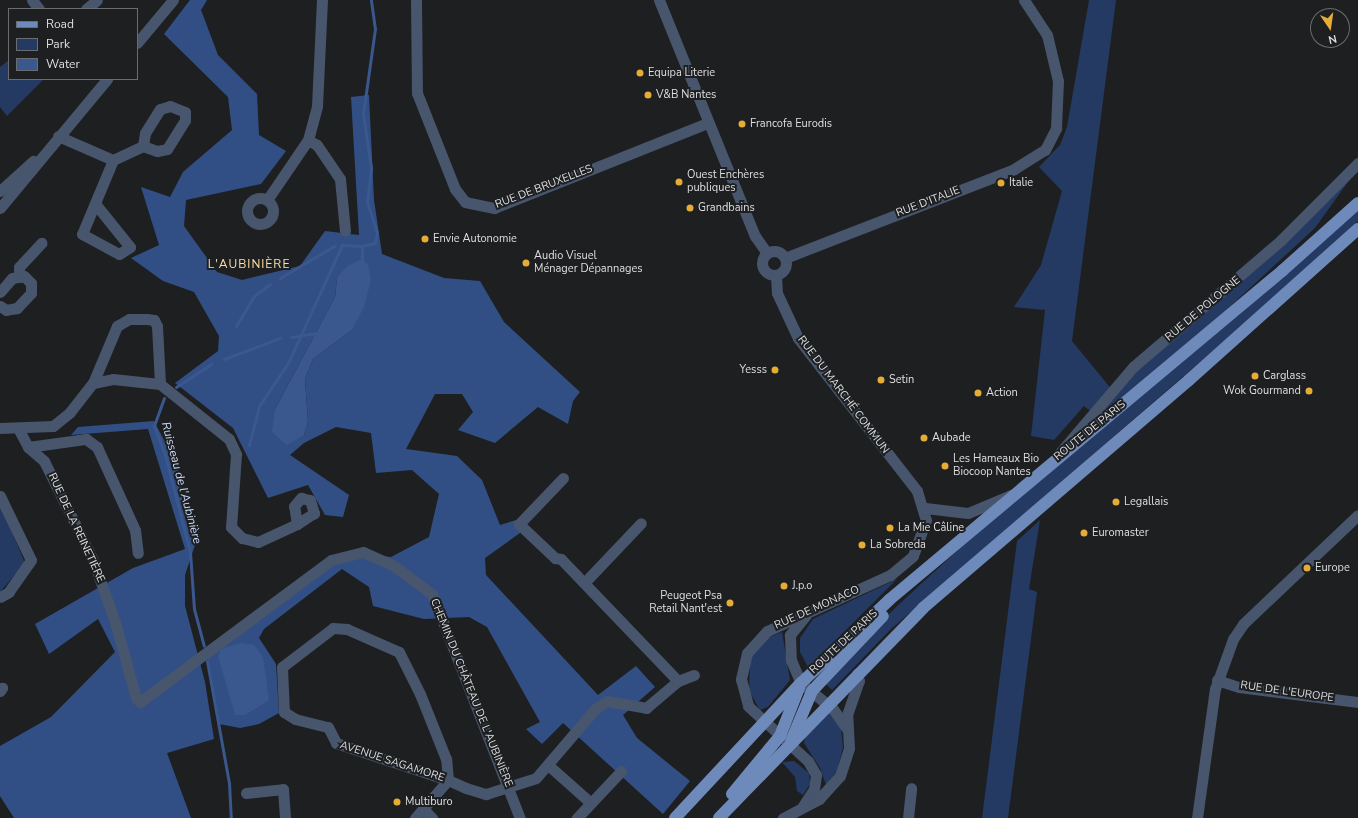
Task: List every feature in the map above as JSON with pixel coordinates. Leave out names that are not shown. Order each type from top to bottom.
[{"type":"main road","points":[[1345,216],[1358,194]]},
{"type":"main road","name":"ROUTE DE PARIS","points":[[675,818],[762,722],[889,600],[1011,495],[1358,204]]},
{"type":"main road","points":[[720,818],[857,673],[946,587],[1189,380],[1358,229]]},
{"type":"main road","points":[[790,744],[812,691],[891,608],[889,600]]},
{"type":"main road","points":[[735,802],[732,794],[780,736],[801,683]]},
{"type":"street","points":[[32,0],[39,8]]},
{"type":"street","points":[[87,8],[97,0]]},
{"type":"street","points":[[138,42],[173,0]]},
{"type":"street","points":[[266,200],[308,140],[317,106],[322,0]]},
{"type":"street","name":"RUE DE BRUXELLES","points":[[416,0],[417,93],[455,190],[465,202],[494,208],[708,123]]},
{"type":"street","points":[[660,0],[708,123],[755,236],[767,253]]},
{"type":"street","name":"RUE D'ITALIE","points":[[785,258],[1028,163],[1045,150],[1056,128],[1059,88],[1052,50],[1043,26],[1024,0]]},
{"type":"street","points":[[1,199],[55,141],[106,80]]},
{"type":"street","points":[[308,140],[317,145],[340,178],[345,231]]},
{"type":"street","points":[[55,141],[113,160],[143,146]]},
{"type":"street","points":[[97,206],[130,247],[119,254],[82,234],[85,222],[97,206],[113,160]]},
{"type":"street","name":"RUE DE POLOGNE","points":[[1053,460],[1133,367],[1241,276],[1358,163]]},
{"type":"street","points":[[18,277],[19,267],[41,243]]},
{"type":"street","points":[[775,251],[785,258],[785,268],[776,275],[763,267],[767,253],[775,251]]},
{"type":"street","name":"RUE DU MARCHÉ COMMUN","points":[[776,275],[777,293],[798,338],[917,491],[925,508]]},
{"type":"street","points":[[0,292],[12,278],[24,276],[31,283],[31,293],[17,308],[6,310],[0,306]]},
{"type":"street","points":[[0,428],[19,430],[44,428],[61,421],[93,383],[117,326],[129,319],[154,320],[157,326],[160,384]]},
{"type":"street","points":[[93,383],[113,379],[160,384],[229,439],[236,454],[231,527],[242,538],[258,542],[297,524]]},
{"type":"street","name":"RUE DE LA REINETIÈRE","points":[[19,430],[28,447],[44,461],[93,560],[115,622],[136,698],[140,702]]},
{"type":"street","points":[[28,447],[86,439],[97,447],[136,530],[138,552]]},
{"type":"street","points":[[563,478],[519,524],[585,582],[678,681],[694,675]]},
{"type":"street","points":[[925,508],[968,513],[1011,495]]},
{"type":"street","points":[[0,496],[31,560],[9,592],[0,597]]},
{"type":"street","name":"RUE DE MONACO","points":[[803,806],[814,789],[816,775],[808,761],[790,744],[762,722],[748,706],[741,678],[747,654],[766,631],[890,575],[913,556],[924,531],[925,508]]},
{"type":"street","points":[[1197,818],[1217,680],[1223,657],[1243,624],[1358,515]]},
{"type":"street","points":[[585,582],[641,523]]},
{"type":"street","name":"CHEMIN DU CHÂTEAU DE L'AUBINIÈRE","points":[[140,702],[184,667],[227,638],[330,560],[363,552],[394,566],[432,594],[510,787],[520,818]]},
{"type":"street","points":[[807,612],[790,635],[789,648],[801,683],[827,705],[847,729]]},
{"type":"street","name":"AVENUE SAGAMORE","points":[[448,780],[446,759],[399,652],[347,629],[333,628],[282,668],[284,712],[295,719],[328,727],[336,743],[486,794],[536,778],[595,709],[607,701],[646,708],[678,681]]},
{"type":"street","points":[[783,818],[832,788],[840,776],[849,748],[847,729],[849,706],[859,681],[857,673]]},
{"type":"street","name":"RUE DE L'EUROPE","points":[[1217,680],[1239,687],[1358,702]]},
{"type":"street","points":[[548,765],[591,803]]},
{"type":"street","points":[[578,818],[621,771]]},
{"type":"street","points":[[415,818],[448,780]]},
{"type":"street","points":[[908,818],[911,788]]},
{"type":"street","points":[[246,793],[282,789],[285,818]]},
{"type":"street","points":[[423,809],[432,818]]},
{"type":"green space","points":[[1089,0],[1116,0],[1072,341],[1113,391],[1226,295],[1350,179],[1315,228],[1225,311],[1098,417],[1084,406],[1054,440],[1031,436],[1045,310],[1014,307],[1041,265],[1062,191],[1039,167],[1060,145],[1067,127]]},
{"type":"green space","points":[[8,61],[8,80],[43,80],[7,116],[0,107],[0,67]]},
{"type":"green space","points":[[1358,208],[1358,221],[1267,304],[891,629],[832,690],[824,682],[895,608],[1000,511],[1239,315]]},
{"type":"green space","points":[[0,504],[25,563],[0,592]]},
{"type":"green space","points":[[1040,520],[1029,589],[1037,592],[1008,818],[982,818],[1017,541]]},
{"type":"green space","points":[[897,579],[808,667],[800,652],[800,638],[813,619]]},
{"type":"green space","points":[[782,632],[790,680],[768,707],[760,710],[749,691],[750,659],[767,638]]},
{"type":"green space","points":[[828,711],[841,729],[843,747],[837,771],[826,785],[820,768],[804,743],[805,737]]},
{"type":"green space","points":[[794,761],[809,773],[810,784],[803,795],[797,791],[795,777],[782,762]]},
{"type":"shaded area","points":[[190,0],[207,0],[201,10],[218,55],[257,94],[259,135],[286,151],[261,184],[186,200],[184,226],[217,272],[242,280],[300,266],[325,231],[359,235],[351,97],[369,95],[374,200],[382,254],[444,278],[480,281],[504,322],[580,392],[573,401],[568,424],[538,407],[495,443],[458,430],[473,412],[462,394],[435,394],[406,449],[457,456],[482,480],[500,525],[516,520],[527,528],[485,558],[486,575],[598,695],[636,666],[655,687],[623,715],[637,738],[690,781],[663,814],[563,723],[542,744],[526,729],[540,722],[487,627],[469,617],[424,619],[373,606],[369,587],[342,569],[264,629],[259,638],[276,664],[279,713],[259,724],[240,728],[219,724],[207,655],[332,563],[363,554],[391,557],[429,537],[439,494],[412,470],[376,473],[371,433],[336,427],[304,443],[290,455],[349,495],[343,517],[325,515],[308,485],[268,498],[233,428],[175,383],[218,351],[219,336],[194,292],[163,281],[131,258],[159,245],[141,187],[170,197],[183,172],[232,130],[228,97],[164,34]],"holes":[[[337,278],[352,330],[313,359],[305,379],[308,422],[304,435],[275,409],[335,297]]]},
{"type":"shaded area","points":[[154,421],[177,465],[197,539],[185,575],[185,606],[205,682],[214,739],[167,753],[191,818],[14,818],[0,796],[0,746],[51,717],[115,652],[98,619],[49,654],[35,624],[133,568],[185,549],[148,429],[71,435],[78,427]]},
{"type":"water","points":[[360,260],[368,264],[371,280],[364,307],[352,330],[313,359],[305,379],[308,422],[304,435],[287,445],[272,432],[275,409],[335,297],[337,278],[346,267]]},
{"type":"water","points":[[241,643],[254,645],[263,657],[269,700],[245,715],[235,715],[218,656],[221,649]]},
{"type":"waterway","name":"Ruisseau de l'Aubinière","points":[[362,265],[362,246],[375,243],[377,233],[367,202],[371,168],[363,114],[375,29],[371,0]]},
{"type":"waterway","name":"Ruisseau de l'Aubinière","points":[[249,445],[259,406],[288,363],[342,245],[362,246]]},
{"type":"waterway","points":[[280,278],[334,246]]},
{"type":"waterway","points":[[236,326],[254,296],[270,284]]},
{"type":"waterway","name":"Ruisseau de l'Aubinière","points":[[291,337],[317,333]]},
{"type":"waterway","name":"Ruisseau de l'Aubinière","points":[[224,359],[280,338]]},
{"type":"waterway","name":"Ruisseau de l'Aubinière","points":[[176,387],[211,364]]},
{"type":"waterway","name":"Ruisseau de l'Aubinière","points":[[164,398],[154,426],[165,455],[190,552],[194,609],[204,646]]},
{"type":"waterway","name":"Ruisseau de l'Aubinière","points":[[207,661],[229,783],[231,818]]},
{"type":"place","name":"Equipa Literie","points":[[640,73]]},
{"type":"place","name":"V&B Nantes","points":[[648,95]]},
{"type":"place","name":"Francofa Eurodis","points":[[742,124]]},
{"type":"place","name":"Ouest Enchères publiques","points":[[679,182]]},
{"type":"place","name":"Italie","points":[[1001,183]]},
{"type":"place","name":"Grandbains","points":[[690,208]]},
{"type":"place","name":"Envie Autonomie","points":[[425,239]]},
{"type":"place","name":"Audio Visuel Ménager Dépannages","points":[[526,263]]},
{"type":"place","name":"Yesss","points":[[775,370]]},
{"type":"place","name":"Carglass","points":[[1255,376]]},
{"type":"place","name":"Setin","points":[[881,380]]},
{"type":"place","name":"Wok Gourmand","points":[[1309,391]]},
{"type":"place","name":"Action","points":[[978,393]]},
{"type":"place","name":"Aubade","points":[[924,438]]},
{"type":"place","name":"Les Hameaux Bio Biocoop Nantes","points":[[945,466]]},
{"type":"place","name":"Legallais","points":[[1116,502]]},
{"type":"place","name":"La Mie Câline","points":[[890,528]]},
{"type":"place","name":"Euromaster","points":[[1084,533]]},
{"type":"place","name":"La Sobreda","points":[[862,545]]},
{"type":"place","name":"Europe","points":[[1307,568]]},
{"type":"place","name":"J.p.o","points":[[784,586]]},
{"type":"place","name":"Peugeot Psa Retail Nant'est","points":[[730,603]]},
{"type":"place","name":"Multiburo","points":[[397,802]]},
{"type":"district","name":"L'AUBINIÈRE","points":[[249,265]]}]
